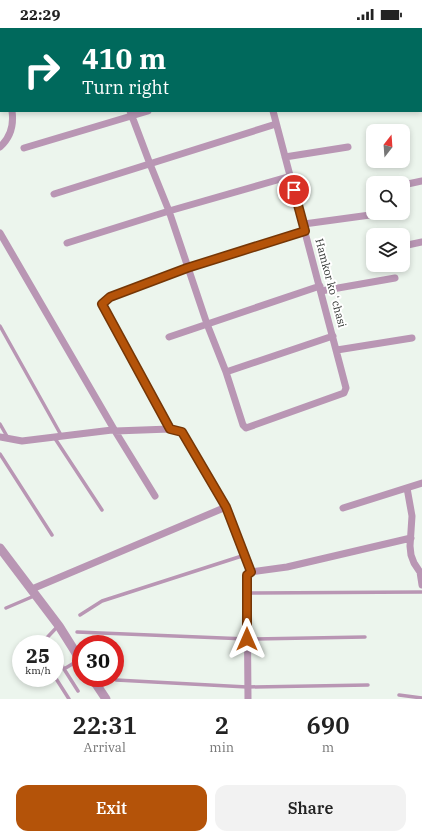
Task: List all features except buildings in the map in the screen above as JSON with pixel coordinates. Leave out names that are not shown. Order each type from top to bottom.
[{"type":"street","points":[[0,147],[9,136],[14,123],[12,112]]},
{"type":"street","points":[[24,148],[131,114],[142,112]]},
{"type":"street","name":"Hamkor koʻchasi","points":[[226,372],[243,425],[246,428],[339,395],[346,391],[321,288],[273,112]]},
{"type":"street","points":[[131,114],[169,211],[187,268],[226,372],[333,336]]},
{"type":"street","points":[[54,194],[276,124]]},
{"type":"street","points":[[285,156],[348,147]]},
{"type":"street","points":[[67,243],[169,211],[290,176]]},
{"type":"street","points":[[410,184],[422,181]]},
{"type":"street","points":[[170,429],[102,304],[110,297],[187,268],[304,228],[366,216]]},
{"type":"street","points":[[0,232],[115,431],[155,496]]},
{"type":"street","points":[[410,245],[422,242]]},
{"type":"street","points":[[169,337],[321,288],[395,278]]},
{"type":"street","points":[[337,350],[412,338]]},
{"type":"street","points":[[0,437],[22,441],[61,435],[112,430],[170,429],[182,432],[226,507],[34,592]]},
{"type":"street","points":[[343,508],[422,483]]},
{"type":"street","points":[[406,488],[412,516],[411,556],[420,572],[422,585]]},
{"type":"street","points":[[248,699],[247,575],[251,572],[287,567],[411,538]]},
{"type":"street","points":[[0,548],[59,626],[72,646]]},
{"type":"street","points":[[98,687],[106,699]]},
{"type":"lane","points":[[0,326],[61,435]]},
{"type":"lane","points":[[0,424],[8,438]]},
{"type":"lane","points":[[54,436],[102,510]]},
{"type":"lane","points":[[0,454],[52,535]]},
{"type":"lane","points":[[226,507],[251,572]]},
{"type":"lane","points":[[80,615],[102,601],[245,556]]},
{"type":"lane","points":[[6,608],[34,592]]},
{"type":"lane","points":[[247,592],[422,592]]},
{"type":"lane","points":[[50,635],[59,626]]},
{"type":"lane","points":[[77,632],[247,639],[365,637]]},
{"type":"lane","points":[[72,665],[64,669],[78,690]]},
{"type":"lane","points":[[124,680],[248,686],[368,685]]},
{"type":"lane","points":[[61,687],[69,699]]},
{"type":"lane","points":[[399,695],[422,698]]},
{"type":"route","points":[[247,639],[247,575],[251,572],[226,507],[182,432],[170,429],[102,304],[110,297],[187,268],[305,231],[294,190]]}]
